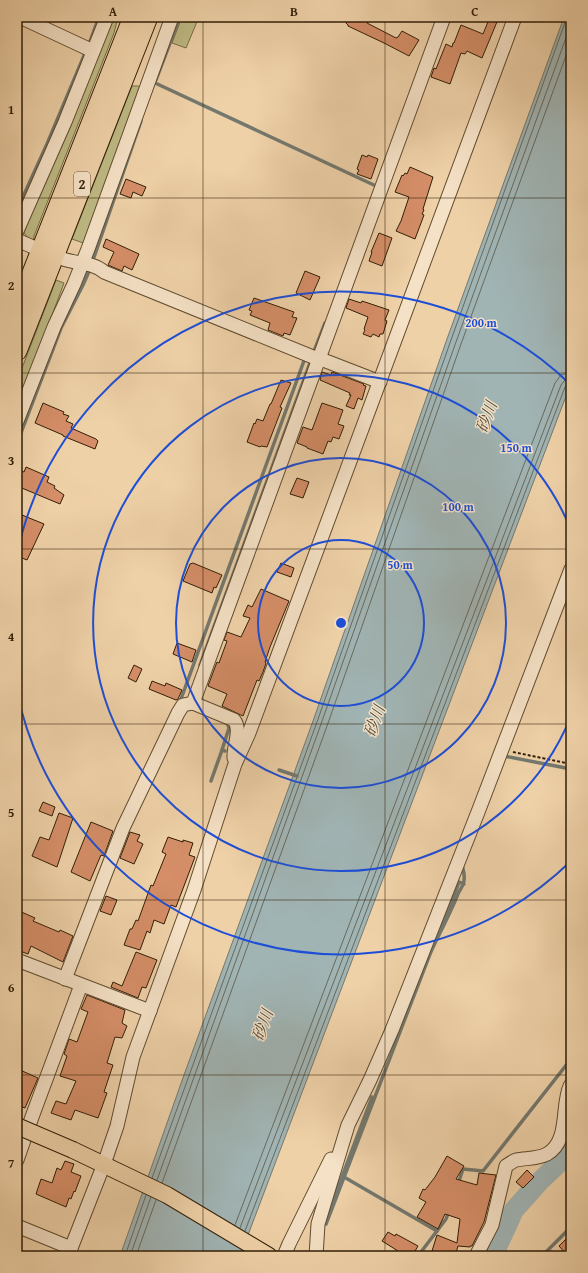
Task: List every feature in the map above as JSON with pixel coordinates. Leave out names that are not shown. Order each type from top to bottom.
[{"type":"highway","name":"2","points":[[17,311],[133,17]]},
{"type":"highway","name":"2","points":[[17,351],[148,17]]},
{"type":"main road","points":[[17,1126],[121,1171],[167,1195],[268,1255]]},
{"type":"street","points":[[20,17],[94,51]]},
{"type":"street","points":[[17,231],[65,122],[107,17]]},
{"type":"street","points":[[17,421],[54,327],[74,284],[88,265],[172,17]]},
{"type":"street","points":[[193,703],[316,358],[444,17]]},
{"type":"street","points":[[17,1226],[69,1252],[104,1164],[117,1126],[133,1057],[194,890],[235,764],[249,733],[515,17]]},
{"type":"street","points":[[17,240],[33,247]]},
{"type":"street","points":[[63,260],[88,265],[316,358],[380,382]]},
{"type":"street","points":[[284,1256],[288,1244],[370,1080],[392,1030],[478,812],[571,569]]},
{"type":"street","points":[[67,976],[123,828],[183,705],[193,703],[234,720],[237,723],[238,727],[234,751],[235,764]]},
{"type":"street","points":[[17,960],[67,976],[84,986],[150,1011]]},
{"type":"street","points":[[17,1160],[35,1109],[84,986]]},
{"type":"street","points":[[476,1256],[492,1226],[506,1166],[515,1160],[547,1154],[556,1146],[563,1129],[566,1094],[570,1086]]},
{"type":"street","points":[[316,1256],[318,1224],[348,1125]]},
{"type":"path","points":[[509,751],[571,764]]},
{"type":"shaded area","points":[[111,17],[118,17],[114,33],[34,236],[33,244],[24,233],[24,227]]},
{"type":"shaded area","points":[[182,17],[199,17],[186,48],[172,43]]},
{"type":"shaded area","points":[[132,86],[138,86],[141,88],[86,244],[72,239]]},
{"type":"shaded area","points":[[56,280],[64,283],[21,398],[17,396],[17,381]]},
{"type":"water","name":"砂川","points":[[564,17],[571,17],[571,383],[240,1256],[120,1256],[184,1075],[313,721],[447,339]]},
{"type":"building","points":[[349,17],[370,17],[367,23],[396,38],[402,31],[419,40],[409,56],[348,26],[346,23]]},
{"type":"building","points":[[490,17],[499,17],[482,58],[467,51],[465,54],[461,53],[450,84],[431,77],[434,68],[436,69],[446,44],[452,47],[461,25],[483,34]]},
{"type":"building","points":[[362,155],[367,157],[368,155],[378,159],[371,179],[357,174],[359,170],[357,169]]},
{"type":"building","points":[[410,167],[433,177],[423,209],[422,214],[424,215],[415,239],[396,231],[409,197],[395,192],[402,175],[403,176],[405,173],[407,174]]},
{"type":"building","points":[[126,179],[146,187],[142,196],[133,192],[131,198],[120,194]]},
{"type":"building","points":[[379,233],[392,238],[382,266],[369,261]]},
{"type":"building","points":[[106,239],[139,254],[132,270],[124,266],[122,271],[108,265],[114,252],[103,247]]},
{"type":"building","points":[[305,271],[320,277],[310,300],[296,293]]},
{"type":"building","points":[[254,298],[294,312],[292,317],[297,318],[290,335],[284,333],[283,336],[268,330],[270,323],[250,315],[252,311],[249,310]]},
{"type":"building","points":[[349,299],[361,303],[362,301],[389,310],[385,320],[387,321],[383,334],[380,334],[379,337],[373,334],[371,337],[363,334],[368,317],[346,308]]},
{"type":"building","points":[[322,372],[331,375],[332,372],[366,386],[362,400],[358,398],[354,409],[346,406],[351,395],[349,395],[350,393],[320,380]]},
{"type":"building","points":[[281,380],[291,383],[280,407],[282,408],[267,447],[260,447],[247,442],[257,419],[263,421]]},
{"type":"building","points":[[43,403],[64,412],[63,414],[69,416],[66,421],[73,424],[71,428],[96,439],[98,441],[95,449],[35,423]]},
{"type":"building","points":[[322,403],[343,410],[338,424],[344,426],[339,439],[333,437],[331,442],[328,441],[323,454],[297,443],[303,427],[312,430]]},
{"type":"building","points":[[26,467],[49,477],[47,482],[55,486],[54,488],[64,495],[60,504],[17,486],[17,469],[24,472]]},
{"type":"building","points":[[297,478],[309,482],[303,498],[290,494]]},
{"type":"building","points":[[17,513],[44,524],[27,560],[17,556]]},
{"type":"building","points":[[193,563],[222,575],[212,593],[183,581],[190,564]]},
{"type":"building","points":[[281,563],[294,568],[291,577],[277,572]]},
{"type":"building","points":[[261,589],[289,601],[270,647],[263,672],[259,681],[257,680],[243,716],[222,706],[227,694],[208,686],[227,641],[224,640],[227,632],[241,637],[250,618],[243,616],[248,605],[252,607]]},
{"type":"building","points":[[177,643],[196,650],[192,662],[173,654]]},
{"type":"building","points":[[134,665],[142,669],[136,682],[128,678]]},
{"type":"building","points":[[152,681],[165,686],[166,683],[182,690],[178,699],[176,700],[149,689]]},
{"type":"building","points":[[43,802],[55,807],[52,816],[39,811]]},
{"type":"building","points":[[59,813],[73,818],[57,867],[32,856],[40,837],[49,840]]},
{"type":"building","points":[[91,822],[113,831],[104,856],[101,855],[90,881],[71,872]]},
{"type":"building","points":[[130,832],[140,835],[137,841],[143,844],[134,864],[120,858]]},
{"type":"building","points":[[168,837],[183,842],[183,840],[193,843],[189,855],[195,857],[176,907],[171,905],[164,924],[154,920],[150,933],[147,931],[140,950],[124,945],[130,929],[132,929],[136,920],[138,921],[151,885],[153,886],[166,854],[162,852]]},
{"type":"building","points":[[106,896],[117,900],[111,915],[100,911]]},
{"type":"building","points":[[17,910],[35,918],[33,921],[73,936],[63,962],[31,946],[28,954],[17,950]]},
{"type":"building","points":[[136,952],[157,960],[146,988],[142,987],[138,998],[111,987],[113,982],[122,986]]},
{"type":"building","points":[[87,995],[125,1010],[122,1023],[127,1026],[122,1038],[115,1037],[107,1063],[113,1065],[104,1092],[107,1093],[98,1118],[75,1110],[71,1120],[51,1113],[56,1101],[66,1104],[76,1081],[60,1076],[67,1056],[64,1054],[69,1039],[77,1042],[88,1012],[81,1009]]},
{"type":"building","points":[[20,1070],[38,1078],[25,1108],[17,1105],[17,1078]]},
{"type":"building","points":[[447,1156],[464,1166],[456,1179],[477,1185],[479,1173],[496,1175],[484,1222],[472,1246],[458,1246],[455,1256],[440,1256],[441,1253],[432,1251],[437,1235],[457,1243],[460,1219],[445,1214],[438,1229],[417,1217],[426,1202],[419,1198],[423,1189],[425,1190],[435,1177]]},
{"type":"building","points":[[65,1161],[74,1164],[71,1172],[81,1176],[75,1192],[74,1191],[71,1199],[69,1198],[66,1207],[36,1194],[41,1179],[52,1183],[57,1168],[61,1170]]},
{"type":"building","points":[[527,1170],[534,1177],[523,1188],[516,1182]]},
{"type":"building","points":[[388,1232],[395,1236],[396,1234],[418,1246],[412,1256],[395,1256],[398,1251],[382,1241]]},
{"type":"building","points":[[571,1234],[571,1256],[568,1256],[559,1246]]},
{"type":"waterway","points":[[89,44],[99,17]]},
{"type":"waterway","points":[[156,80],[180,17]]},
{"type":"waterway","points":[[17,210],[47,144],[86,51]]},
{"type":"waterway","points":[[153,82],[376,186]]},
{"type":"waterway","points":[[92,263],[141,121]]},
{"type":"waterway","points":[[17,443],[61,328],[90,269]]},
{"type":"waterway","points":[[313,354],[325,323]]},
{"type":"waterway","points":[[181,699],[305,358]]},
{"type":"waterway","points":[[200,665],[311,360]]},
{"type":"waterway","points":[[225,751],[222,750],[229,728],[227,722]]},
{"type":"waterway","points":[[211,781],[222,750]]},
{"type":"waterway","points":[[504,756],[571,769]]},
{"type":"waterway","points":[[279,770],[297,776]]},
{"type":"waterway","points":[[326,1224],[430,954],[463,884],[464,876],[462,864]]},
{"type":"waterway","points":[[437,931],[448,912],[459,882],[464,884]]},
{"type":"waterway","points":[[458,1184],[463,1169],[483,1171],[571,1059]]},
{"type":"waterway","points":[[329,1211],[372,1097]]},
{"type":"waterway","points":[[493,1256],[514,1210],[571,1149]]},
{"type":"waterway","points":[[17,1173],[21,1163]]},
{"type":"waterway","points":[[344,1177],[437,1231]]},
{"type":"waterway","points":[[418,1256],[446,1219],[449,1211]]},
{"type":"waterway","points":[[542,1256],[571,1227]]}]
